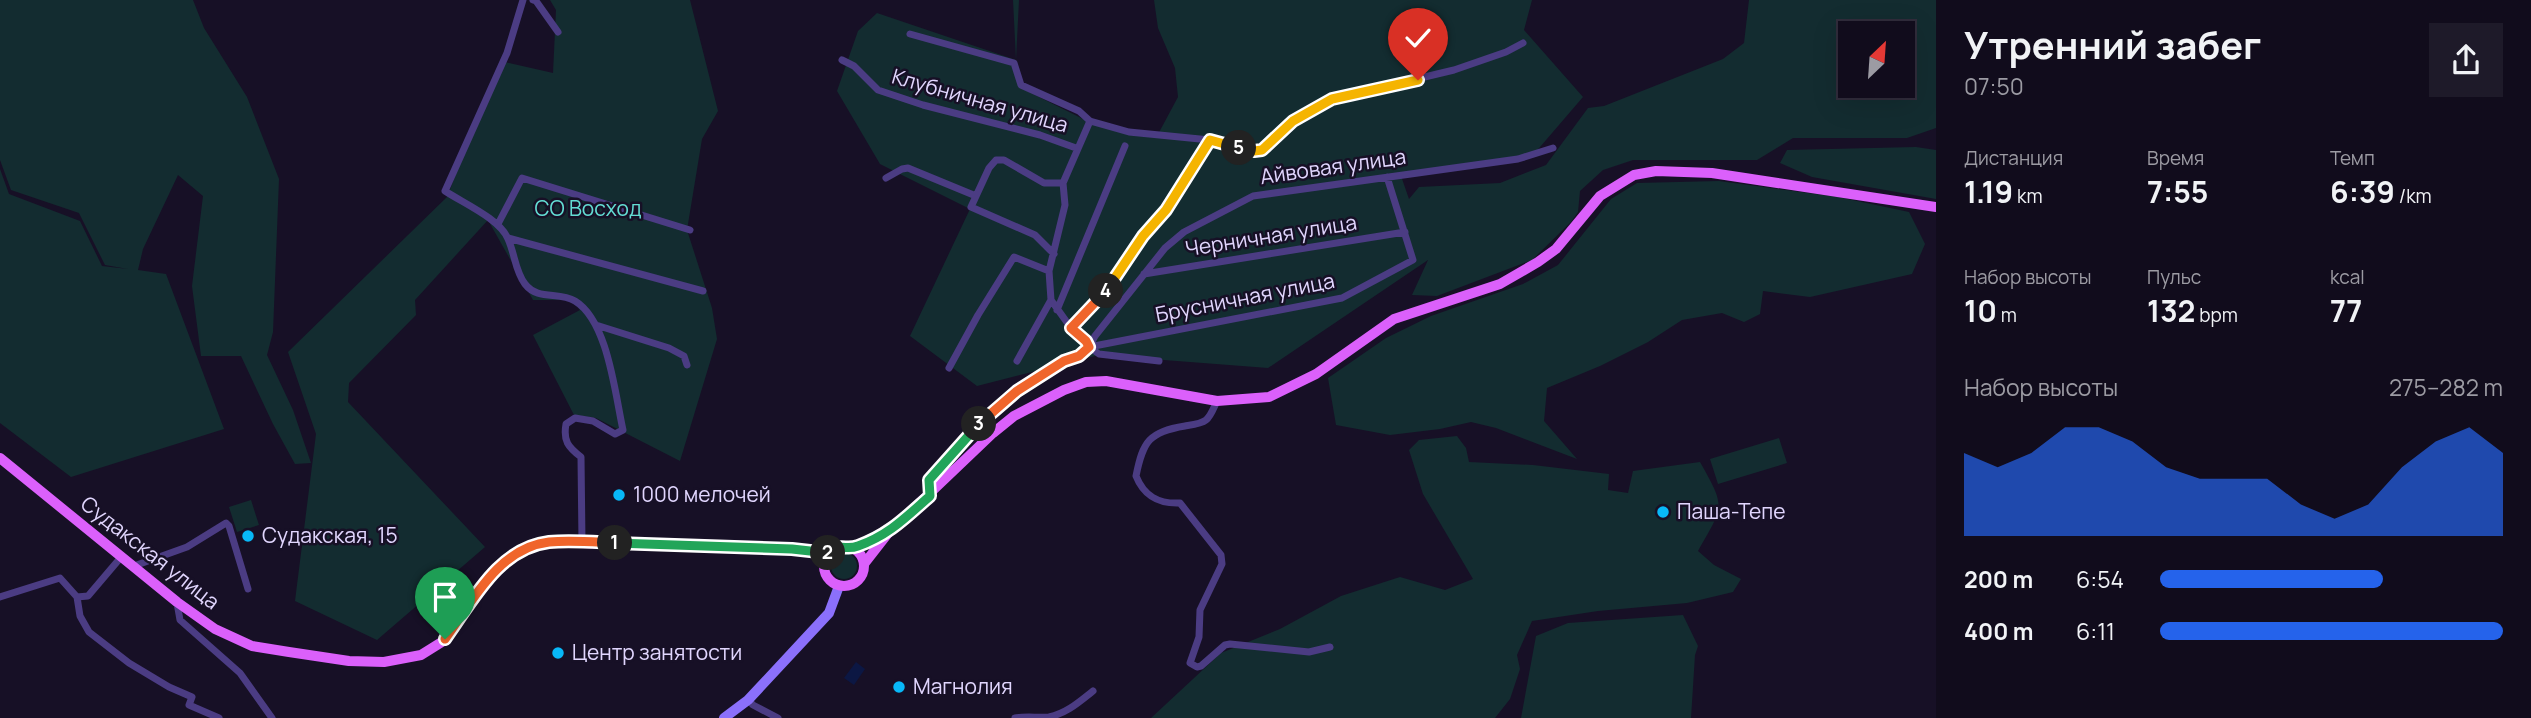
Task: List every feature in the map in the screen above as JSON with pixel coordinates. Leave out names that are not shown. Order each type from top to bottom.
[{"type":"main road","points":[[864,564],[889,532],[930,496],[975,449],[1014,416],[1064,390],[1086,382],[1106,381],[1217,401],[1269,397],[1316,374],[1394,319],[1500,284],[1556,249],[1600,196],[1634,175],[1656,171],[1712,173],[1936,207]]},
{"type":"main road","name":"Судакская улица","points":[[0,458],[177,602],[215,629],[252,646],[349,661],[384,662],[421,655],[445,639],[492,573],[514,554],[547,542],[792,549],[827,554]]},
{"type":"main road","points":[[854,548],[889,532]]},
{"type":"main road","points":[[844,545],[854,548],[861,555],[864,564],[862,576],[852,585],[839,586],[827,579],[823,566],[827,554],[835,547],[844,545]]},
{"type":"main road","points":[[724,718],[748,699],[829,613],[839,586]]},
{"type":"street","points":[[523,0],[507,53],[444,191],[498,224],[508,238],[515,264],[524,283],[533,293],[573,299],[596,325],[605,348],[623,430],[615,434],[593,421],[575,418],[566,424],[564,435],[568,447],[580,457],[582,542]]},
{"type":"street","points":[[533,0],[558,32]]},
{"type":"street","points":[[910,34],[1014,63],[1021,85],[1079,111],[1090,121],[1129,132],[1210,140],[1254,151],[1262,150],[1293,121],[1332,99],[1454,70],[1506,52],[1523,43]]},
{"type":"street","name":"Клубничная улица","points":[[842,60],[854,66],[878,90],[923,105],[1040,135],[1076,148]]},
{"type":"street","points":[[1090,121],[1063,183],[1065,205],[1049,271],[1051,300],[1071,328],[1099,354],[1159,361]]},
{"type":"street","points":[[1071,328],[1106,291],[1143,236],[1166,210],[1210,140]]},
{"type":"street","points":[[1057,310],[1125,146]]},
{"type":"street","name":"Айвовая улица","points":[[1089,347],[1165,248],[1184,232],[1253,196],[1518,159],[1553,148]]},
{"type":"street","points":[[1054,254],[1035,235],[971,207],[989,168],[996,160],[1004,160],[1044,183],[1063,183]]},
{"type":"street","points":[[886,178],[908,168],[976,196]]},
{"type":"street","points":[[1387,177],[1405,232]]},
{"type":"street","points":[[498,224],[522,178],[690,230]]},
{"type":"street","name":"Черничная улица","points":[[1143,274],[1405,232]]},
{"type":"street","name":"Брусничная улица","points":[[1089,347],[1342,298],[1413,260],[1405,232]]},
{"type":"street","points":[[508,238],[703,291]]},
{"type":"street","points":[[949,369],[1014,257],[1049,271]]},
{"type":"street","points":[[1017,361],[1051,300]]},
{"type":"street","points":[[596,325],[669,348],[684,356],[687,365]]},
{"type":"street","points":[[930,496],[929,480],[976,427],[1017,391],[1064,361],[1079,356],[1089,347]]},
{"type":"street","points":[[1217,401],[1206,420],[1163,430],[1148,440],[1139,460],[1136,476],[1148,496],[1166,504],[1180,503],[1220,555],[1222,564],[1200,610],[1199,637],[1190,663],[1193,666],[1201,666],[1225,645],[1230,644],[1309,652],[1330,647]]},
{"type":"street","points":[[134,566],[187,547],[226,523],[248,590]]},
{"type":"street","points":[[77,597],[88,596],[122,556]]},
{"type":"street","points":[[0,597],[61,578],[77,597],[80,616],[89,632],[129,663],[169,687],[192,697],[189,705],[219,718]]},
{"type":"street","points":[[177,602],[180,620],[240,673],[272,718]]},
{"type":"street","points":[[1014,718],[1047,717],[1068,711],[1093,691]]},
{"type":"street","points":[[748,699],[753,705],[778,718]]},
{"type":"green space","points":[[0,0],[193,0],[204,28],[247,97],[279,179],[273,332],[267,355],[293,410],[311,463],[295,464],[241,356],[201,356],[192,286],[203,196],[178,175],[143,249],[138,270],[166,274],[224,429],[71,477],[0,423],[0,169],[9,194],[80,221],[102,266],[128,269],[105,265],[79,213],[11,190],[0,160]]},
{"type":"green space","name":"СО Восход","points":[[550,0],[690,0],[718,111],[702,139],[687,230],[712,308],[717,339],[680,461],[596,418],[574,415],[533,335],[580,310],[571,300],[533,300],[488,220],[415,300],[416,315],[349,383],[348,402],[485,547],[377,640],[295,601],[316,434],[288,352],[447,197],[500,61],[553,73],[556,10]]},
{"type":"green space","points":[[1013,0],[1019,0],[1016,60]]},
{"type":"green space","points":[[1154,0],[1532,0],[1524,30],[1583,97],[1534,154],[1400,173],[1409,199],[1419,187],[1500,183],[1546,165],[1588,108],[1604,106],[1723,59],[1744,43],[1749,0],[1936,0],[1936,128],[1907,138],[1793,138],[1757,160],[1633,160],[1603,170],[1580,191],[1578,212],[1571,222],[1532,260],[1437,296],[1412,295],[1428,260],[1268,368],[1099,355],[977,386],[910,336],[970,209],[880,164],[837,91],[858,31],[877,13],[1016,60],[1023,89],[1095,125],[1156,138],[1178,97],[1175,68],[1158,28]]},
{"type":"green space","points":[[1916,147],[1936,150],[1936,199],[1812,177],[1780,163],[1787,150]]},
{"type":"green space","points":[[1719,181],[1838,197],[1909,212],[1925,244],[1912,274],[1810,297],[1763,291],[1760,314],[1744,322],[1722,313],[1682,320],[1648,342],[1547,388],[1544,421],[1577,459],[1496,428],[1471,422],[1390,435],[1336,425],[1328,378],[1386,338],[1431,316],[1523,284],[1558,265],[1611,199],[1637,183]]},
{"type":"green space","points":[[1457,436],[1466,448],[1469,462],[1533,465],[1609,474],[1608,490],[1628,493],[1633,471],[1700,462],[1718,498],[1719,506],[1713,524],[1698,551],[1714,565],[1741,579],[1733,592],[1687,603],[1598,611],[1532,621],[1517,655],[1520,669],[1510,699],[1495,718],[1151,718],[1221,653],[1280,629],[1341,596],[1400,577],[1445,590],[1473,579],[1423,494],[1409,450],[1419,440]]},
{"type":"green space","points":[[1779,438],[1787,463],[1718,484],[1710,459]]},
{"type":"green space","points":[[251,500],[259,525],[237,532],[229,507]]},
{"type":"green space","points":[[844,553],[854,556],[857,566],[854,576],[844,579],[834,576],[831,566],[834,556]]},
{"type":"green space","points":[[1683,615],[1698,646],[1695,655],[1691,718],[1521,718],[1536,636],[1568,623]]},
{"type":"water","points":[[856,662],[865,669],[854,685],[844,678]]},
{"type":"place","name":"1000 мелочей","points":[[619,495]]},
{"type":"place","name":"Паша-Тепе","points":[[1663,512]]},
{"type":"place","name":"Судакская, 15","points":[[248,536]]},
{"type":"place","name":"Центр занятости","points":[[558,653]]},
{"type":"place","name":"Магнолия","points":[[899,687]]},
{"type":"route","points":[[445,639],[492,573],[514,554],[547,542],[792,549],[827,554],[835,547],[844,545],[854,548],[889,532],[930,496],[929,480],[976,427],[1017,391],[1064,361],[1079,356],[1089,347],[1071,328],[1106,291],[1143,236],[1166,210],[1210,140],[1254,151],[1262,150],[1293,121],[1332,99],[1418,80]]}]
